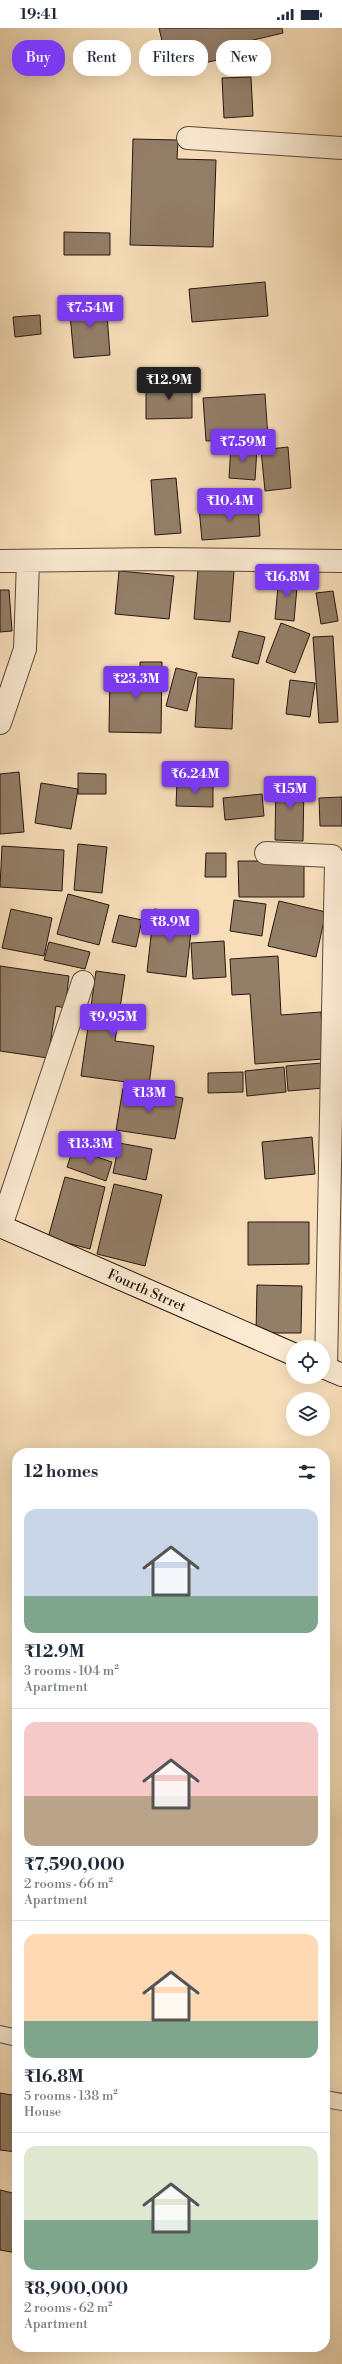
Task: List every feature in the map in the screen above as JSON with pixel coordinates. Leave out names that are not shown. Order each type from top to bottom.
[{"type":"street","points":[[188,138],[342,148]]},
{"type":"street","points":[[0,561],[158,559],[342,561]]},
{"type":"street","points":[[0,723],[26,649],[28,561]]},
{"type":"street","points":[[266,853],[332,856],[336,862],[330,1370]]},
{"type":"street","points":[[0,1226],[83,982]]},
{"type":"street","name":"Fourth Strret","points":[[0,1226],[286,1351]]},
{"type":"lane","points":[[0,2034],[12,2037]]},
{"type":"lane","points":[[330,2100],[342,2102]]},
{"type":"building","points":[[159,28],[282,28],[283,33],[254,40],[216,40],[216,60],[208,62],[208,40],[162,40]]},
{"type":"building","points":[[251,77],[253,116],[224,118],[222,78]]},
{"type":"building","points":[[133,139],[178,140],[177,159],[216,160],[213,247],[130,245]]},
{"type":"building","points":[[64,232],[110,233],[110,255],[64,255]]},
{"type":"building","points":[[265,282],[268,316],[192,322],[189,289]]},
{"type":"building","points":[[106,301],[110,355],[74,358],[69,304]]},
{"type":"building","points":[[40,315],[41,334],[15,337],[13,317]]},
{"type":"building","points":[[146,384],[192,384],[192,418],[146,419]]},
{"type":"building","points":[[265,394],[268,438],[206,441],[203,398]]},
{"type":"building","points":[[231,445],[257,448],[255,480],[229,478]]},
{"type":"building","points":[[288,447],[291,488],[265,491],[261,450]]},
{"type":"building","points":[[176,478],[181,533],[155,535],[151,480]]},
{"type":"building","points":[[258,504],[260,536],[202,540],[199,508]]},
{"type":"building","points":[[198,569],[234,571],[230,622],[194,619]]},
{"type":"building","points":[[119,571],[174,576],[169,619],[115,614]]},
{"type":"building","points":[[279,575],[298,576],[294,621],[275,619]]},
{"type":"building","points":[[0,590],[9,590],[12,631],[0,632]]},
{"type":"building","points":[[333,591],[338,621],[321,624],[316,593]]},
{"type":"building","points":[[281,623],[310,634],[295,673],[266,662]]},
{"type":"building","points":[[239,631],[265,637],[258,664],[232,657]]},
{"type":"building","points":[[333,636],[338,722],[319,723],[313,637]]},
{"type":"building","points":[[140,662],[162,662],[161,733],[109,732],[110,670],[140,671]]},
{"type":"building","points":[[176,668],[197,673],[187,711],[166,706]]},
{"type":"building","points":[[198,677],[234,679],[232,729],[195,727]]},
{"type":"building","points":[[290,680],[315,683],[310,717],[286,714]]},
{"type":"building","points":[[19,772],[24,832],[0,834],[0,774]]},
{"type":"building","points":[[78,773],[106,774],[106,794],[78,794]]},
{"type":"building","points":[[276,780],[304,781],[303,841],[275,840]]},
{"type":"building","points":[[177,782],[213,783],[213,807],[176,806]]},
{"type":"building","points":[[41,783],[78,789],[71,829],[35,823]]},
{"type":"building","points":[[262,794],[264,816],[225,820],[223,798]]},
{"type":"building","points":[[342,797],[342,826],[320,826],[319,798]]},
{"type":"building","points":[[78,844],[107,847],[102,893],[74,890]]},
{"type":"building","points":[[2,846],[64,850],[62,891],[0,887]]},
{"type":"building","points":[[206,853],[226,853],[226,877],[205,877]]},
{"type":"building","points":[[238,861],[304,861],[304,897],[239,897]]},
{"type":"building","points":[[68,894],[109,905],[99,945],[57,934]]},
{"type":"building","points":[[234,900],[266,904],[262,936],[230,931]]},
{"type":"building","points":[[279,901],[326,912],[316,957],[268,946]]},
{"type":"building","points":[[11,909],[52,918],[44,956],[2,948]]},
{"type":"building","points":[[154,909],[193,913],[186,977],[147,972]]},
{"type":"building","points":[[119,915],[142,920],[136,947],[112,942]]},
{"type":"building","points":[[224,941],[226,977],[193,979],[191,943]]},
{"type":"building","points":[[49,942],[90,952],[85,969],[44,960]]},
{"type":"building","points":[[278,956],[281,1015],[321,1012],[324,1059],[255,1064],[250,994],[232,995],[230,959]]},
{"type":"building","points":[[0,966],[69,976],[65,1008],[56,1006],[48,1058],[0,1051]]},
{"type":"building","points":[[96,971],[125,975],[115,1041],[154,1046],[149,1085],[81,1076]]},
{"type":"building","points":[[322,1063],[324,1088],[288,1091],[286,1066]]},
{"type":"building","points":[[284,1067],[286,1092],[247,1096],[245,1071]]},
{"type":"building","points":[[243,1072],[243,1092],[208,1093],[208,1073]]},
{"type":"building","points":[[123,1088],[183,1098],[175,1139],[116,1130]]},
{"type":"building","points":[[312,1137],[315,1174],[265,1179],[262,1142]]},
{"type":"building","points":[[119,1143],[152,1149],[146,1180],[113,1173]]},
{"type":"building","points":[[73,1149],[112,1162],[106,1181],[67,1167]]},
{"type":"building","points":[[65,1177],[105,1187],[90,1249],[48,1238]]},
{"type":"building","points":[[114,1184],[162,1195],[145,1266],[97,1254]]},
{"type":"building","points":[[248,1222],[309,1222],[309,1264],[248,1265]]},
{"type":"building","points":[[257,1285],[302,1286],[301,1333],[256,1333]]},
{"type":"building","points":[[0,2093],[12,2095],[12,2151],[0,2150]]},
{"type":"building","points":[[0,2190],[12,2193],[12,2252],[0,2250]]}]
